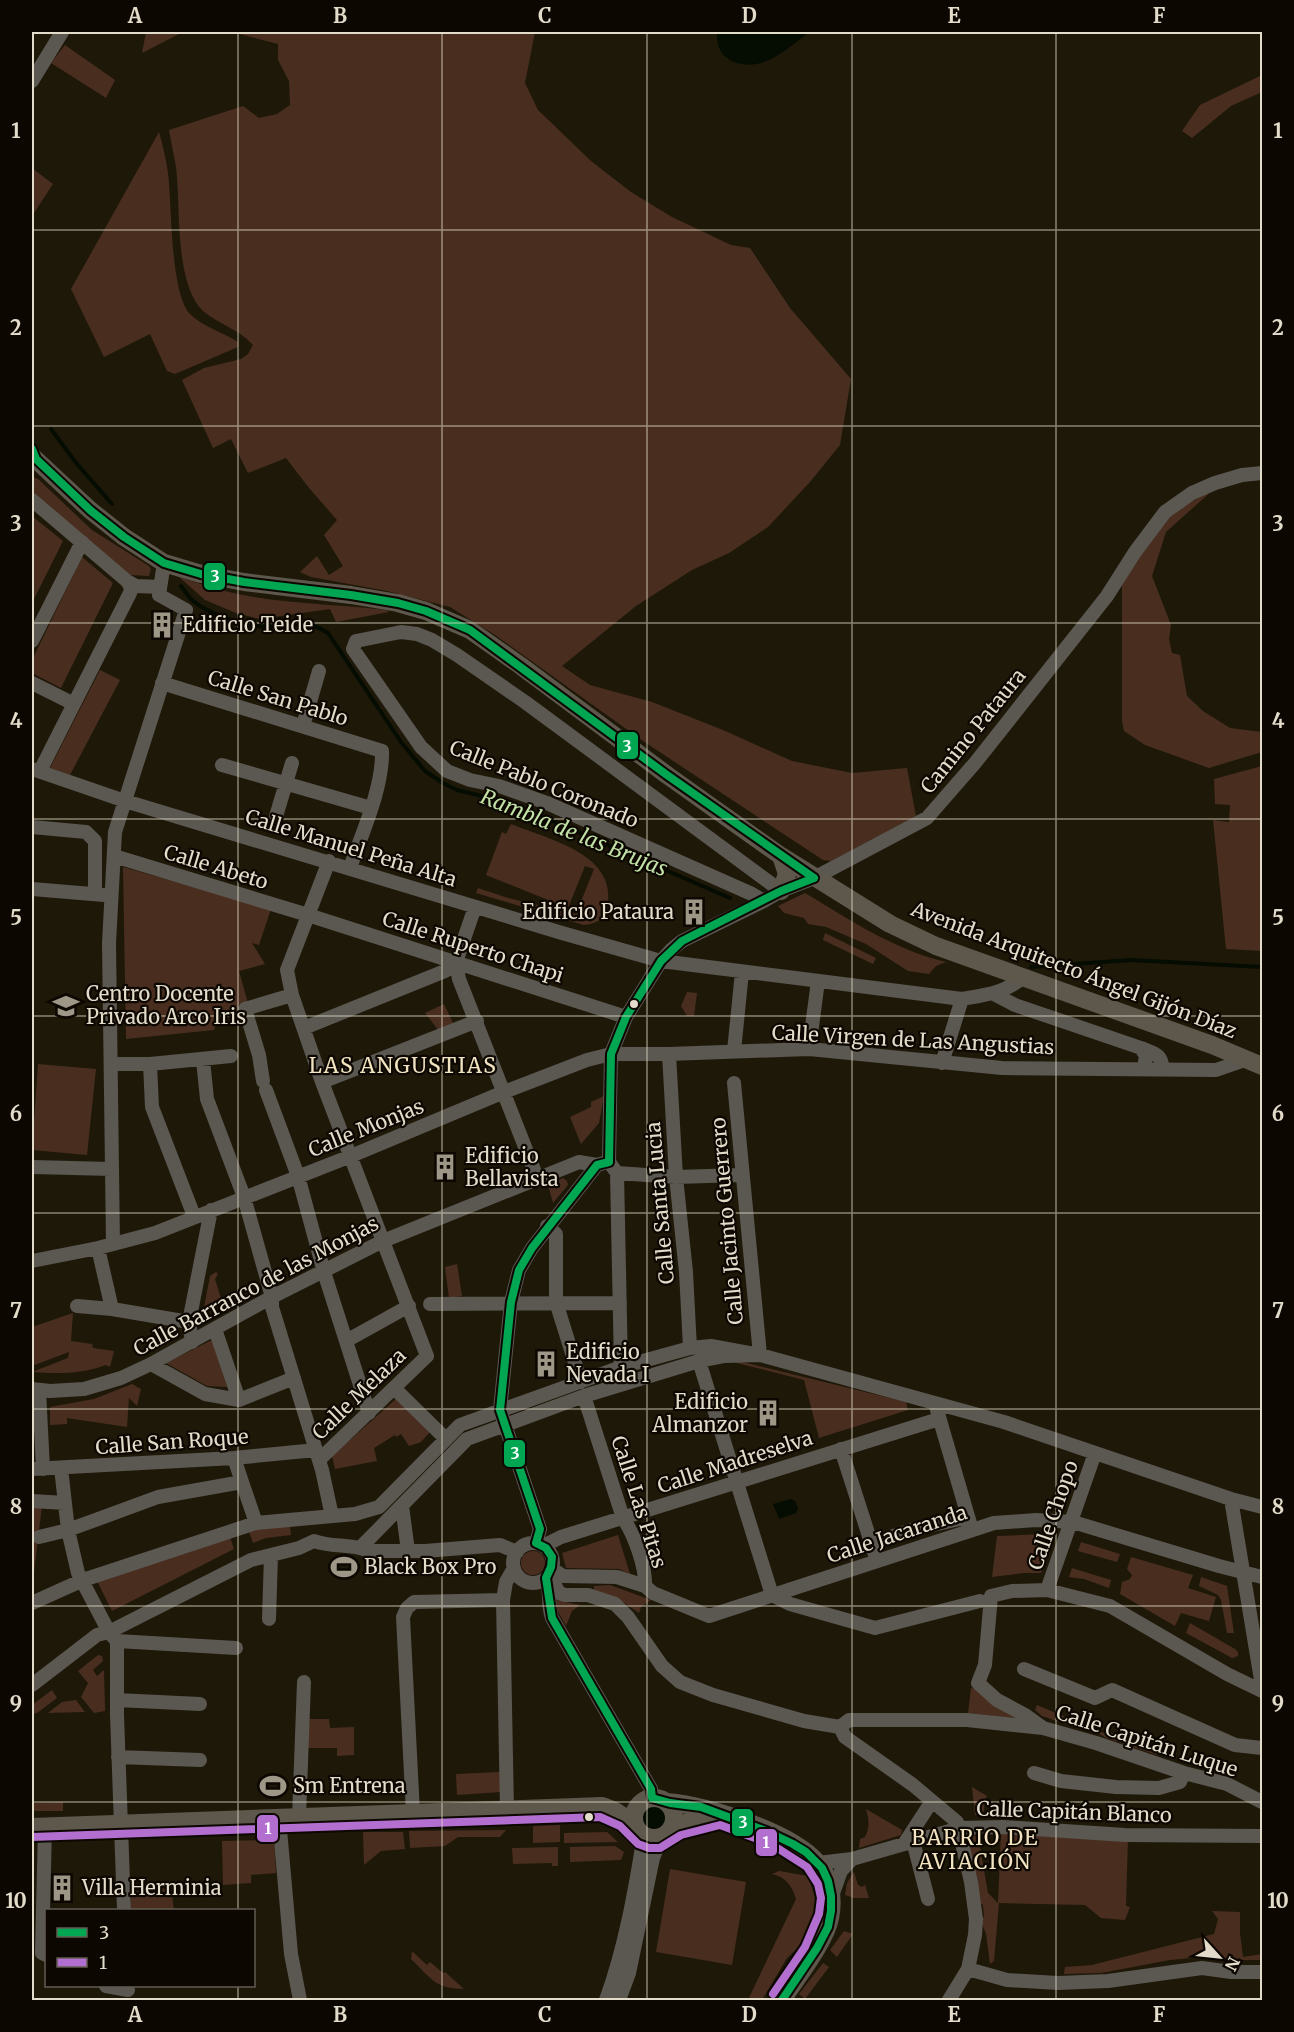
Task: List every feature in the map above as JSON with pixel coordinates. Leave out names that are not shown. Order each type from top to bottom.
[{"type":"main road","name":"Avenida Arquitecto Ángel Gijón Díaz","points":[[33,455],[90,510],[124,537],[164,563],[201,574],[244,582],[398,603],[426,611],[470,630],[781,856],[899,929],[936,946],[1212,1045],[1255,1063]]},
{"type":"main road","points":[[781,856],[787,874],[781,891]]},
{"type":"main road","points":[[639,1830],[635,1812],[654,1801]]},
{"type":"main road","points":[[654,1801],[674,1814],[667,1832]]},
{"type":"main road","points":[[602,1806],[607,1802],[654,1801],[710,1809],[717,1814],[764,1828],[797,1846],[818,1863],[826,1876],[832,1897],[830,1921],[819,1943],[782,2001]]},
{"type":"main road","points":[[38,1827],[602,1806],[615,1811],[649,1838],[717,1814]]},
{"type":"street","points":[[32,81],[62,32]]},
{"type":"street","name":"Camino Pataura","points":[[661,961],[682,941],[781,891],[814,878],[927,818],[975,763],[1099,605],[1165,512],[1192,493],[1215,483],[1242,475],[1263,473]]},
{"type":"street","points":[[32,500],[136,586],[160,587]]},
{"type":"street","points":[[32,641],[82,542]]},
{"type":"street","points":[[113,1244],[109,943],[115,832],[186,610],[159,594],[164,563]]},
{"type":"street","points":[[36,770],[74,704],[130,593],[131,587],[128,580]]},
{"type":"street","points":[[426,611],[417,634],[457,655],[525,702],[781,891]]},
{"type":"street","name":"Calle Pablo Coronado","points":[[417,634],[401,632],[356,641],[353,649],[421,747],[434,761],[447,771],[470,780],[499,786],[547,802],[764,901]]},
{"type":"street","points":[[303,726],[319,672]]},
{"type":"street","points":[[32,683],[74,704]]},
{"type":"street","name":"Calle San Pablo","points":[[162,683],[382,750],[382,763],[370,808]]},
{"type":"street","points":[[274,823],[292,763]]},
{"type":"street","points":[[222,765],[370,808],[350,868]]},
{"type":"street","name":"Calle Manuel Peña Alta","points":[[36,770],[125,801],[661,961],[962,999],[994,994],[1015,985],[1022,978]]},
{"type":"street","points":[[32,827],[86,832],[95,841],[95,893]]},
{"type":"street","name":"Calle Abeto","points":[[114,856],[308,915]]},
{"type":"street","name":"Calle Melaza","points":[[317,1455],[369,1413],[427,1356],[410,1306],[322,1082],[292,995],[287,970],[328,861]]},
{"type":"street","points":[[32,888],[95,893],[111,897]]},
{"type":"street","points":[[475,907],[456,962],[459,979],[538,1180]]},
{"type":"street","name":"Calle Ruperto Chapi","points":[[308,915],[626,1017]]},
{"type":"street","points":[[621,1367],[620,1303],[608,1167],[610,1054],[626,1017],[661,961]]},
{"type":"street","points":[[304,1028],[445,971],[456,962]]},
{"type":"street","points":[[734,1051],[742,972]]},
{"type":"street","points":[[809,1049],[818,981]]},
{"type":"street","points":[[994,994],[1015,1005],[1158,1054],[1162,1061],[1162,1069]]},
{"type":"street","points":[[292,995],[245,1009],[259,1055],[264,1085],[298,1176],[324,1272],[369,1413]]},
{"type":"street","points":[[942,1063],[962,999]]},
{"type":"street","points":[[322,1082],[477,1021]]},
{"type":"street","points":[[1202,1070],[1210,1066],[1215,1057],[1215,1049],[1212,1045]]},
{"type":"street","points":[[1141,1048],[1146,1056],[1144,1068]]},
{"type":"street","name":"Calle Virgen de Las Angustias","points":[[610,1054],[809,1049],[1002,1068],[1216,1070],[1255,1063]]},
{"type":"street","name":"Calle Monjas","points":[[32,1261],[98,1248],[155,1233],[351,1156],[504,1092],[587,1060],[610,1054]]},
{"type":"street","name":"Calle Santa Lucia","points":[[669,1054],[690,1348]]},
{"type":"street","points":[[111,1064],[150,1064],[231,1056]]},
{"type":"street","points":[[203,1060],[207,1100],[244,1197],[272,1297],[272,1307],[317,1455],[332,1516]]},
{"type":"street","points":[[150,1064],[152,1107],[194,1216]]},
{"type":"street","name":"Calle Jacinto Guerrero","points":[[734,1083],[760,1355]]},
{"type":"street","name":"Calle Barranco de las Monjas","points":[[35,1390],[84,1389],[121,1378],[151,1364],[272,1297],[383,1241],[579,1162],[676,1177],[741,1175]]},
{"type":"street","points":[[32,1167],[112,1169]]},
{"type":"street","points":[[608,1167],[581,1184],[532,1248],[519,1270],[511,1302],[502,1417],[540,1529],[540,1544],[552,1556],[548,1606],[552,1618],[651,1789],[654,1801]]},
{"type":"street","points":[[562,1170],[578,1178],[581,1184]]},
{"type":"street","points":[[192,1342],[189,1322],[211,1210]]},
{"type":"street","name":"Calle Las Pitas","points":[[548,1227],[556,1234],[556,1302],[624,1518],[630,1528],[642,1566],[645,1586]]},
{"type":"street","points":[[98,1248],[112,1309]]},
{"type":"street","points":[[430,1304],[620,1303]]},
{"type":"street","points":[[77,1306],[112,1309],[189,1322]]},
{"type":"street","points":[[346,1341],[410,1306]]},
{"type":"street","points":[[215,1329],[239,1400]]},
{"type":"street","points":[[582,1389],[621,1367],[690,1348],[711,1346],[760,1355],[1004,1422],[1231,1499],[1263,1507]]},
{"type":"street","points":[[32,1603],[83,1580],[256,1523],[355,1514],[379,1507],[460,1425],[502,1417],[582,1389],[699,1361],[725,1356],[760,1355]]},
{"type":"street","points":[[699,1361],[772,1595],[790,1604],[875,1628],[980,1601]]},
{"type":"street","points":[[151,1364],[205,1394],[239,1400],[294,1378]]},
{"type":"street","points":[[394,1388],[446,1439]]},
{"type":"street","points":[[35,1390],[37,1469]]},
{"type":"street","points":[[934,1402],[970,1523]]},
{"type":"street","points":[[361,1547],[466,1439],[502,1417]]},
{"type":"street","name":"Calle Madreselva","points":[[540,1544],[939,1419]]},
{"type":"street","points":[[841,1449],[877,1561]]},
{"type":"street","name":"Calle Chopo","points":[[1047,1590],[1095,1454]]},
{"type":"street","name":"Calle San Roque","points":[[37,1469],[317,1455]]},
{"type":"street","points":[[234,1458],[256,1523]]},
{"type":"street","points":[[62,1468],[68,1530],[78,1573],[113,1636],[124,1909]]},
{"type":"street","points":[[39,1537],[68,1530],[158,1497],[242,1482]]},
{"type":"street","points":[[1231,1499],[1263,1686]]},
{"type":"street","points":[[32,1501],[65,1503]]},
{"type":"street","points":[[402,1506],[408,1551]]},
{"type":"street","points":[[314,1518],[314,1541]]},
{"type":"street","name":"Calle Jacaranda","points":[[872,1543],[915,1529],[970,1523],[1036,1520],[1072,1522],[1242,1573],[1263,1577]]},
{"type":"street","name":"Calle Jacaranda","points":[[549,1573],[563,1576],[617,1577],[645,1586],[653,1593],[709,1616],[877,1561],[970,1523]]},
{"type":"street","points":[[113,1636],[251,1560],[299,1548],[314,1541],[326,1546],[361,1547],[369,1551],[500,1545],[517,1552]]},
{"type":"street","points":[[540,1544],[525,1544],[517,1552],[513,1562],[514,1568],[522,1579],[528,1582],[534,1582],[549,1573]]},
{"type":"street","points":[[268,1619],[272,1555]]},
{"type":"street","points":[[507,1810],[503,1600],[506,1582],[514,1568]]},
{"type":"street","points":[[549,1573],[559,1593],[588,1595],[615,1604],[628,1617],[662,1666],[680,1682],[713,1695],[804,1721],[840,1727],[844,1737],[957,1822],[975,1904],[976,1919],[968,1969],[949,2001]]},
{"type":"street","points":[[1043,1728],[997,1700],[978,1683],[985,1665],[992,1596],[1012,1591],[1047,1590],[1110,1606],[1227,1674],[1263,1691]]},
{"type":"street","points":[[413,1813],[403,1617],[407,1608],[414,1602],[503,1600]]},
{"type":"street","points":[[32,1685],[97,1635],[236,1648]]},
{"type":"street","points":[[1024,1669],[1095,1698],[1112,1689],[1235,1745],[1263,1748]]},
{"type":"street","points":[[299,1817],[304,1682]]},
{"type":"street","points":[[117,1700],[200,1704]]},
{"type":"street","name":"Calle Capitán Luque","points":[[840,1727],[849,1720],[968,1720],[1043,1728],[1085,1739],[1184,1773],[1227,1784],[1263,1802]]},
{"type":"street","points":[[118,1757],[200,1760]]},
{"type":"street","points":[[1034,1773],[1061,1781],[1116,1787],[1159,1788],[1180,1782],[1184,1773]]},
{"type":"street","points":[[928,1899],[909,1842],[932,1801]]},
{"type":"street","points":[[279,1818],[291,1954],[300,2001]]},
{"type":"street","points":[[38,1827],[42,1953],[45,1954]]},
{"type":"street","name":"Calle Capitán Blanco","points":[[818,1863],[852,1859],[960,1828],[1003,1827],[1125,1835],[1263,1836]]},
{"type":"street","points":[[606,2001],[626,1931],[639,1830]]},
{"type":"street","points":[[619,2001],[638,1941],[653,1858],[667,1832]]},
{"type":"street","points":[[832,1897],[841,1871],[852,1859]]},
{"type":"street","points":[[968,1969],[1007,1980],[1058,1983],[1108,1981],[1202,1968],[1231,1972],[1263,1972]]},
{"type":"street","points":[[109,1987],[128,1992]]},
{"type":"shaded area","points":[[146,32],[183,32],[142,53]]},
{"type":"shaded area","points":[[232,32],[535,32],[525,83],[538,110],[591,161],[631,192],[672,217],[731,245],[750,248],[790,308],[851,379],[840,445],[810,482],[768,527],[729,553],[692,570],[636,606],[562,666],[590,685],[652,702],[792,761],[852,773],[907,768],[916,816],[831,861],[823,860],[643,741],[495,635],[450,607],[387,591],[311,577],[300,572],[317,556],[329,575],[343,566],[324,535],[337,520],[286,458],[248,473],[231,439],[213,448],[182,380],[204,368],[241,359],[248,354],[253,345],[203,311],[187,282],[180,243],[176,167],[169,130],[243,106],[259,118],[277,114],[290,105],[289,81],[278,60],[278,44]]},
{"type":"shaded area","points":[[717,32],[809,32],[765,62],[745,65],[729,60],[723,54],[717,41]]},
{"type":"shaded area","points":[[65,45],[115,80],[106,98],[51,63]]},
{"type":"shaded area","points":[[1262,75],[1262,92],[1231,106],[1192,138],[1182,131],[1200,105]]},
{"type":"shaded area","points":[[159,132],[168,173],[175,268],[183,303],[195,319],[238,342],[238,347],[175,374],[167,371],[150,334],[104,357],[71,289]]},
{"type":"shaded area","points":[[32,168],[53,184],[32,216]]},
{"type":"shaded area","points":[[32,477],[38,479],[92,530],[149,566],[151,569],[149,576],[130,575],[43,503],[32,492]]},
{"type":"shaded area","points":[[1214,489],[1166,532],[1152,576],[1171,625],[1169,639],[1172,653],[1180,655],[1187,696],[1203,711],[1230,728],[1262,732],[1262,752],[1209,768],[1145,745],[1124,731],[1122,721],[1122,585],[1137,559],[1167,519],[1176,511]]},
{"type":"shaded area","points":[[32,516],[63,541],[32,603]]},
{"type":"shaded area","points":[[82,557],[113,583],[61,688],[32,673],[32,660]]},
{"type":"shaded area","points":[[179,577],[256,597],[389,612],[336,622],[330,609],[260,619],[236,613],[205,600]]},
{"type":"shaded area","points":[[100,670],[120,680],[70,775],[50,768]]},
{"type":"shaded area","points":[[1262,766],[1262,951],[1226,949],[1213,820],[1229,822],[1230,805],[1215,804],[1214,779]]},
{"type":"shaded area","points":[[511,824],[560,843],[591,861],[602,874],[608,889],[607,907],[602,918],[584,925],[476,893],[478,888],[508,898],[576,914],[594,869],[585,866],[568,908],[486,875],[502,832],[506,834]]},
{"type":"shaded area","points":[[123,867],[271,909],[259,945],[252,943],[265,964],[239,971],[248,1003],[238,1005],[240,1011],[221,1010],[214,1030],[126,1039]]},
{"type":"shaded area","points":[[805,893],[891,942],[946,962],[936,966],[929,974],[908,971],[866,944],[826,927],[808,924],[804,918],[784,913],[778,906]]},
{"type":"shaded area","points":[[825,933],[876,958],[873,964],[823,940]]},
{"type":"shaded area","points":[[687,992],[697,993],[694,1016],[687,1016],[681,1006]]},
{"type":"shaded area","points":[[444,1004],[454,1025],[439,1031],[425,1013]]},
{"type":"shaded area","points":[[38,1064],[96,1069],[87,1155],[32,1150]]},
{"type":"shaded area","points":[[604,1096],[599,1123],[581,1144],[570,1117],[591,1107],[591,1102]]},
{"type":"shaded area","points":[[563,1178],[568,1185],[553,1203],[548,1185]]},
{"type":"shaded area","points":[[457,1264],[462,1296],[449,1298],[445,1267]]},
{"type":"shaded area","points":[[216,1272],[218,1274],[215,1279],[222,1302],[204,1314],[210,1276]]},
{"type":"shaded area","points":[[73,1313],[71,1341],[92,1344],[93,1348],[114,1351],[110,1367],[106,1365],[69,1373],[32,1372],[68,1358],[69,1352],[32,1366],[32,1327]]},
{"type":"shaded area","points":[[212,1340],[227,1387],[207,1386],[166,1363]]},
{"type":"shaded area","points":[[730,1359],[906,1402],[908,1410],[819,1438],[804,1380],[729,1361]]},
{"type":"shaded area","points":[[132,1384],[141,1389],[137,1406],[129,1398],[127,1427],[67,1418],[67,1424],[50,1425],[50,1407],[94,1399]]},
{"type":"shaded area","points":[[397,1398],[430,1432],[421,1442],[409,1446],[401,1434],[396,1437],[395,1435],[374,1448],[377,1461],[335,1469],[332,1456]]},
{"type":"shaded area","points":[[791,1499],[795,1501],[798,1509],[796,1513],[779,1519],[773,1504]]},
{"type":"shaded area","points":[[32,1506],[42,1506],[32,1589]]},
{"type":"shaded area","points":[[290,1526],[291,1535],[266,1538],[253,1543],[249,1532],[261,1528]]},
{"type":"shaded area","points":[[1045,1534],[1051,1540],[1041,1573],[992,1577],[997,1536]]},
{"type":"shaded area","points":[[618,1535],[630,1574],[619,1569],[566,1568],[562,1553]]},
{"type":"shaded area","points":[[230,1537],[234,1549],[112,1611],[97,1581]]},
{"type":"shaded area","points":[[1081,1542],[1120,1554],[1117,1562],[1078,1551]]},
{"type":"shaded area","points":[[533,1551],[538,1552],[544,1558],[544,1568],[538,1574],[533,1575],[528,1574],[522,1568],[521,1563],[522,1558],[528,1552]]},
{"type":"shaded area","points":[[1131,1557],[1193,1575],[1188,1588],[1216,1597],[1209,1621],[1181,1613],[1175,1626],[1120,1594],[1122,1582],[1130,1579],[1132,1575],[1127,1569]]},
{"type":"shaded area","points":[[1072,1568],[1111,1580],[1109,1588],[1084,1579],[1069,1577]]},
{"type":"shaded area","points":[[1201,1577],[1227,1586],[1234,1633],[1227,1633],[1218,1595],[1199,1586]]},
{"type":"shaded area","points":[[610,1585],[651,1600],[641,1607],[639,1613],[617,1598],[594,1590],[594,1586]]},
{"type":"shaded area","points":[[556,1600],[580,1605],[572,1611],[566,1626],[555,1606]]},
{"type":"shaded area","points":[[1190,1623],[1235,1649],[1238,1656],[1232,1658],[1186,1633]]},
{"type":"shaded area","points":[[98,1655],[102,1656],[103,1661],[93,1670],[97,1676],[104,1670],[105,1711],[94,1713],[81,1697],[88,1683],[78,1671]]},
{"type":"shaded area","points":[[971,1688],[976,1689],[1022,1719],[968,1713]]},
{"type":"shaded area","points":[[52,1690],[57,1698],[37,1713],[32,1714],[32,1705]]},
{"type":"shaded area","points":[[76,1700],[85,1712],[48,1713],[62,1702]]},
{"type":"shaded area","points":[[1037,1705],[1092,1728],[1090,1732],[1042,1716],[1035,1710]]},
{"type":"shaded area","points":[[306,1719],[329,1719],[330,1728],[354,1727],[354,1755],[337,1756],[337,1748],[306,1748]]},
{"type":"shaded area","points":[[1094,1729],[1104,1733],[1106,1730],[1141,1746],[1144,1745],[1156,1750],[1157,1755],[1106,1738]]},
{"type":"shaded area","points":[[500,1772],[500,1792],[457,1795],[456,1774]]},
{"type":"shaded area","points":[[972,1787],[987,1796],[982,1815],[975,1815]]},
{"type":"shaded area","points":[[63,1802],[63,1811],[32,1811],[32,1803]]},
{"type":"shaded area","points":[[654,1805],[663,1808],[666,1817],[663,1826],[654,1829],[645,1826],[642,1817],[645,1808]]},
{"type":"shaded area","points":[[866,1809],[902,1830],[901,1835],[859,1848],[860,1839],[865,1837],[868,1826]]},
{"type":"shaded area","points":[[601,1815],[623,1826],[635,1846],[633,1848]]},
{"type":"shaded area","points":[[560,1825],[560,1842],[533,1843],[533,1826]]},
{"type":"shaded area","points":[[506,1830],[500,1837],[458,1837],[445,1846],[410,1848],[409,1831]]},
{"type":"shaded area","points":[[363,1832],[403,1832],[405,1849],[381,1851],[364,1865]]},
{"type":"shaded area","points":[[607,1832],[618,1842],[564,1843],[564,1833]]},
{"type":"shaded area","points":[[1001,1832],[1128,1838],[1126,1906],[1130,1907],[1125,1920],[1101,1918],[1085,1905],[999,1903],[994,1961],[990,1964],[986,1934],[981,1921],[984,1916],[983,1905],[979,1902],[964,1834],[978,1836],[988,1893],[998,1903]]},
{"type":"shaded area","points":[[274,1840],[276,1873],[251,1875],[251,1883],[223,1885],[222,1841]]},
{"type":"shaded area","points":[[615,1846],[624,1852],[621,1860],[570,1862],[570,1847]]},
{"type":"shaded area","points":[[558,1847],[558,1866],[552,1866],[552,1863],[513,1864],[512,1848]]},
{"type":"shaded area","points":[[670,1869],[746,1882],[732,1965],[656,1952]]},
{"type":"shaded area","points":[[779,1871],[808,1876],[816,1900],[817,1921],[806,1940],[787,1958],[762,2000],[748,2000],[796,1899],[788,1883],[772,1874]]},
{"type":"shaded area","points":[[854,1872],[858,1885],[862,1887],[865,1885],[869,1898],[854,1898],[845,1895],[847,1883]]},
{"type":"shaded area","points":[[171,1888],[174,1909],[131,1909],[131,1892]]},
{"type":"shaded area","points":[[1212,1911],[1240,1912],[1243,1957],[1262,1954],[1262,1960],[1202,1957],[1170,1960],[1101,1973],[1064,1974],[1065,1967],[1092,1965],[1214,1934],[1218,1919]]},
{"type":"shaded area","points":[[844,1931],[853,1934],[837,1957],[830,1950]]},
{"type":"shaded area","points":[[412,1951],[427,1965],[430,1962],[443,1973],[445,1972],[464,1989],[446,1987],[434,1981],[411,1959]]},
{"type":"shaded area","points":[[823,1963],[829,1967],[805,1999],[799,1994]]},
{"type":"waterway","name":"Rambla de las Brujas","points":[[51,429],[77,464],[112,504]]},
{"type":"waterway","name":"Rambla de las Brujas","points":[[181,586],[199,605],[229,619],[271,627],[305,624],[328,633],[401,742],[425,771],[443,783],[457,790],[511,803],[730,898]]},
{"type":"waterway","name":"Rambla de las Brujas","points":[[1031,967],[1131,960],[1262,967]]},
{"type":"transit line","name":"3","points":[[32,449],[36,459],[90,510],[124,537],[164,563],[201,574],[244,582],[398,603],[426,611],[470,630],[667,775],[814,878]]},
{"type":"transit line","name":"3","points":[[782,2000],[817,1948],[828,1927],[831,1896],[822,1868],[806,1852],[766,1831],[701,1807],[652,1798],[651,1789],[552,1618],[546,1578],[552,1557],[546,1548],[536,1543],[540,1529],[500,1410],[511,1302],[519,1270],[532,1248],[597,1165],[609,1162],[611,1054],[626,1017],[661,961],[682,941],[781,891],[814,878]]},
{"type":"transit line","name":"1","points":[[32,1837],[600,1817],[620,1826],[638,1844],[649,1848],[660,1848],[681,1835],[720,1825],[771,1844],[807,1867],[818,1884],[821,1898],[819,1914],[805,1947],[773,1994]]},
{"type":"place","name":"Edificio Teide","points":[[162,625]]},
{"type":"place","name":"Edificio Pataura","points":[[694,912]]},
{"type":"place","name":"Centro Docente Privado Arco Iris","points":[[66,1006]]},
{"type":"place","name":"Edificio Bellavista","points":[[445,1167]]},
{"type":"place","name":"Edificio Nevada I","points":[[546,1364]]},
{"type":"place","name":"Edificio Almanzor","points":[[768,1413]]},
{"type":"place","name":"Black Box Pro","points":[[344,1567]]},
{"type":"place","name":"Sm Entrena","points":[[273,1786]]},
{"type":"place","name":"Villa Herminia","points":[[62,1888]]},
{"type":"district","name":"LAS ANGUSTIAS","points":[[403,1066]]},
{"type":"district","name":"BARRIO DE AVIACIÓN","points":[[975,1850]]}]
